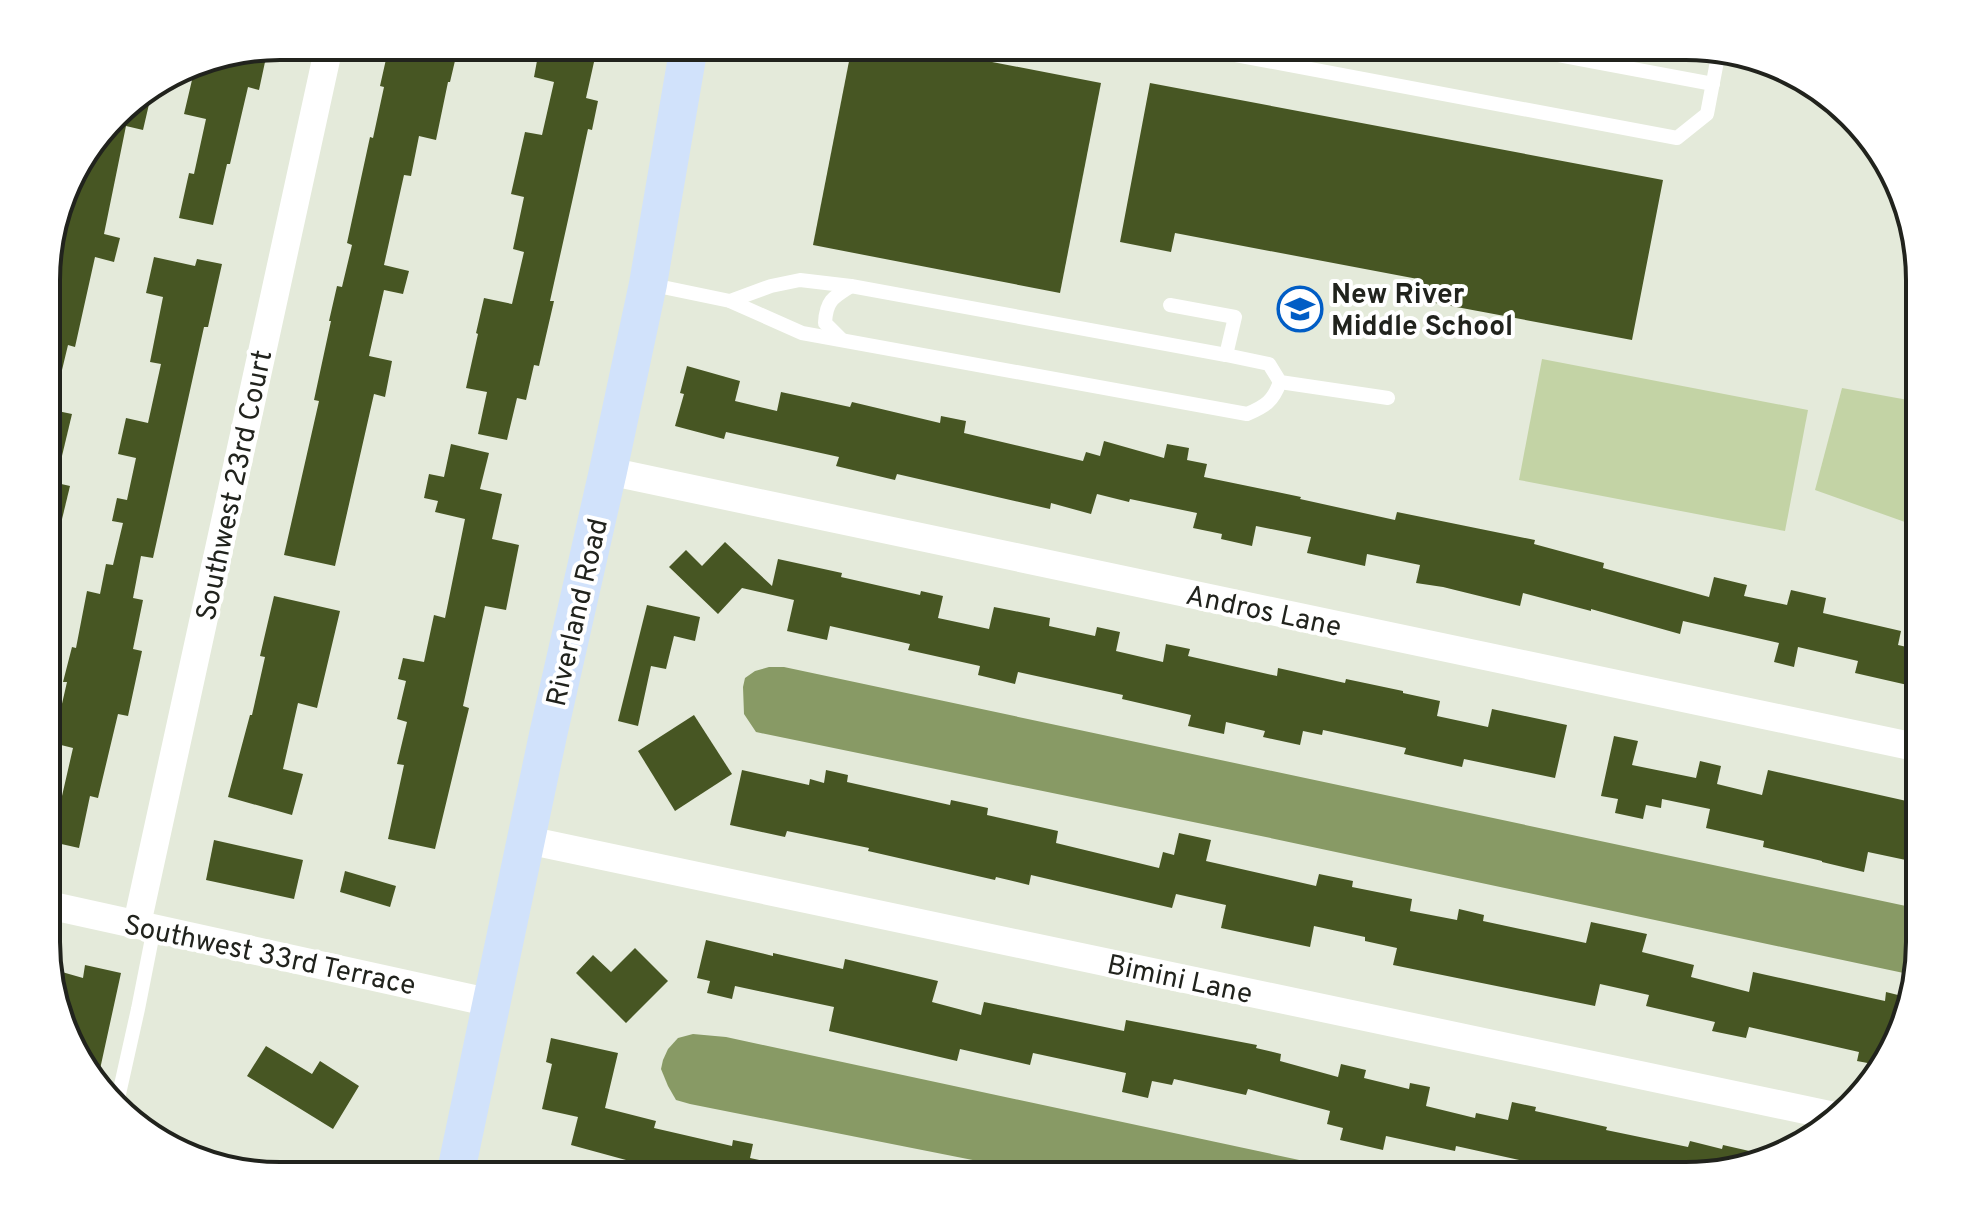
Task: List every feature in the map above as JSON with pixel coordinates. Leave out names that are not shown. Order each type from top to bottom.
[{"type":"street","name":"Southwest 23rd Court","points":[[146,926],[326,60]]},
{"type":"street","name":"Riverland Road","points":[[458,1162],[648,284],[687,60]]},
{"type":"street","name":"Andros Lane","points":[[608,471],[1906,745]]},
{"type":"street","name":"Bimini Lane","points":[[527,840],[1823,1114]]},
{"type":"street","name":"Southwest 33rd Terrace","points":[[60,908],[492,1003]]},
{"type":"lane","points":[[1262,60],[1677,138],[1707,114],[1717,63]]},
{"type":"lane","points":[[1585,60],[1713,84]]},
{"type":"lane","points":[[730,301],[771,286],[800,280],[851,286],[1269,364],[1280,382]]},
{"type":"lane","points":[[648,284],[730,301],[802,333],[1247,414],[1261,408],[1275,396],[1280,382]]},
{"type":"lane","points":[[841,339],[825,323],[825,310],[833,297],[851,286]]},
{"type":"lane","points":[[1170,305],[1235,317],[1226,355]]},
{"type":"lane","points":[[1280,382],[1388,398]]},
{"type":"lane","points":[[120,1091],[138,1009],[146,926]]},
{"type":"shaded area","points":[[1542,359],[1808,410],[1785,531],[1519,480]]},
{"type":"shaded area","points":[[1842,388],[1906,400],[1906,522],[1815,490]]},
{"type":"shaded area","points":[[784,667],[1906,906],[1904,973],[756,732],[744,714],[743,687],[745,678],[755,671]]},
{"type":"shaded area","points":[[693,1034],[726,1037],[1309,1162],[982,1162],[676,1100],[661,1069],[668,1049],[678,1038]]},
{"type":"building","points":[[386,60],[455,60],[436,140],[419,136],[411,176],[404,175],[384,265],[409,271],[403,294],[384,290],[369,356],[392,361],[385,397],[374,394],[335,566],[284,555],[319,401],[314,400],[329,321],[337,286],[342,287],[352,245],[347,243],[384,87],[380,86]]},
{"type":"building","points":[[537,60],[594,62],[586,98],[598,101],[592,130],[588,129],[539,366],[534,365],[526,400],[517,398],[507,440],[478,434],[487,392],[466,388],[484,298],[512,304],[524,252],[513,249],[524,197],[511,194],[525,132],[542,135],[554,82],[534,77]]},
{"type":"building","points":[[849,60],[982,60],[1101,83],[1060,293],[813,245]]},
{"type":"building","points":[[265,61],[259,90],[248,87],[213,225],[179,218],[189,173],[194,174],[206,119],[184,114],[192,79],[223,68]]},
{"type":"building","points":[[1150,83],[1663,180],[1632,340],[1419,300],[1423,280],[1175,233],[1171,252],[1120,242]]},
{"type":"building","points":[[149,104],[143,130],[126,126],[104,234],[120,238],[114,262],[95,257],[75,347],[68,345],[60,378],[62,252],[77,196],[106,146],[135,115]]},
{"type":"building","points":[[154,257],[195,266],[197,259],[222,264],[208,327],[204,327],[153,558],[141,556],[133,598],[143,600],[133,649],[142,651],[128,716],[118,714],[98,798],[90,796],[79,848],[60,844],[60,796],[73,748],[60,745],[60,712],[67,682],[63,682],[72,647],[76,648],[87,591],[100,594],[106,564],[113,565],[123,523],[112,521],[117,498],[127,500],[136,458],[118,454],[126,418],[148,423],[161,364],[150,362],[163,297],[146,293]]},
{"type":"building","points":[[687,366],[740,381],[735,401],[777,411],[781,392],[850,407],[852,402],[940,423],[941,416],[966,421],[964,433],[1083,461],[1086,452],[1100,456],[1104,441],[1164,458],[1167,444],[1189,448],[1187,460],[1207,464],[1204,477],[1395,520],[1397,512],[1535,540],[1534,544],[1604,563],[1603,568],[1709,597],[1714,577],[1747,585],[1744,596],[1787,605],[1791,590],[1826,598],[1823,613],[1901,631],[1898,645],[1906,647],[1906,685],[1855,673],[1858,661],[1798,647],[1794,667],[1774,662],[1779,643],[1683,621],[1680,634],[1523,593],[1520,606],[1416,583],[1420,565],[1367,554],[1365,566],[1307,553],[1311,537],[1256,526],[1252,546],[1221,539],[1222,534],[1193,528],[1197,513],[1130,499],[1129,502],[1097,494],[1091,514],[1051,503],[1050,509],[897,474],[895,480],[836,466],[839,457],[726,432],[724,439],[675,426],[684,394],[680,393]]},
{"type":"building","points":[[60,412],[72,414],[60,464]]},
{"type":"building","points":[[451,444],[489,453],[480,489],[502,494],[492,539],[519,545],[506,610],[485,606],[463,706],[469,708],[435,849],[388,839],[404,765],[397,764],[407,722],[397,719],[406,681],[398,679],[403,658],[424,662],[434,615],[445,618],[465,519],[435,512],[438,501],[424,498],[429,474],[444,477]]},
{"type":"building","points":[[60,484],[70,486],[60,527]]},
{"type":"building","points":[[725,542],[772,586],[778,559],[920,595],[921,591],[943,596],[938,618],[989,629],[994,607],[1050,618],[1049,626],[1095,636],[1097,627],[1120,632],[1116,651],[1163,662],[1166,644],[1190,649],[1188,656],[1277,676],[1278,668],[1345,683],[1346,679],[1403,691],[1440,701],[1437,716],[1488,727],[1492,709],[1567,725],[1555,778],[1464,759],[1462,767],[1404,754],[1406,748],[1323,730],[1322,735],[1303,731],[1300,745],[1263,737],[1265,731],[1226,722],[1224,734],[1188,726],[1191,715],[1122,699],[1123,695],[1018,672],[1015,684],[978,675],[980,666],[908,650],[910,644],[830,626],[827,640],[787,631],[794,600],[742,588],[718,614],[669,567],[686,550],[702,566]]},
{"type":"building","points":[[274,596],[340,611],[317,708],[298,703],[283,769],[303,774],[292,815],[228,797],[252,715],[265,657],[260,656]]},
{"type":"building","points":[[647,605],[700,617],[695,641],[674,636],[666,669],[651,666],[638,726],[618,721]]},
{"type":"building","points":[[694,715],[732,774],[675,811],[638,751]]},
{"type":"building","points":[[1614,736],[1638,741],[1632,765],[1696,778],[1700,761],[1721,766],[1717,784],[1762,795],[1768,770],[1906,801],[1906,860],[1868,852],[1864,872],[1763,847],[1764,841],[1706,828],[1710,809],[1662,799],[1661,808],[1646,805],[1643,819],[1615,813],[1618,799],[1601,796]]},
{"type":"building","points":[[742,770],[809,785],[810,779],[824,783],[826,770],[848,775],[847,782],[950,805],[951,800],[988,808],[987,815],[1058,831],[1056,843],[1159,868],[1163,852],[1174,855],[1179,833],[1211,840],[1206,861],[1316,886],[1319,874],[1353,881],[1352,887],[1412,899],[1410,911],[1457,920],[1459,909],[1484,915],[1483,921],[1586,943],[1591,922],[1647,934],[1642,952],[1694,965],[1691,977],[1749,992],[1753,972],[1885,1001],[1886,992],[1899,995],[1883,1039],[1869,1063],[1857,1061],[1859,1052],[1749,1027],[1746,1038],[1712,1031],[1715,1022],[1646,1006],[1649,995],[1600,984],[1595,1006],[1393,965],[1397,948],[1365,941],[1365,937],[1314,926],[1310,947],[1221,928],[1226,905],[1176,894],[1172,908],[1031,875],[1029,885],[996,877],[995,880],[868,851],[869,848],[787,831],[785,837],[730,825]]},
{"type":"building","points":[[214,840],[303,860],[294,899],[206,880]]},
{"type":"building","points":[[345,871],[396,886],[390,907],[340,892]]},
{"type":"building","points":[[706,940],[843,969],[845,959],[938,981],[932,1002],[981,1015],[984,1002],[1124,1031],[1126,1020],[1257,1045],[1256,1048],[1281,1054],[1280,1061],[1338,1077],[1341,1064],[1366,1070],[1364,1078],[1409,1089],[1410,1083],[1430,1087],[1426,1106],[1475,1118],[1476,1113],[1508,1120],[1512,1102],[1536,1107],[1535,1111],[1607,1127],[1606,1130],[1688,1147],[1690,1141],[1722,1149],[1723,1145],[1751,1151],[1700,1162],[1528,1162],[1456,1146],[1455,1151],[1386,1136],[1383,1150],[1340,1140],[1343,1128],[1327,1124],[1330,1111],[1248,1089],[1246,1095],[1174,1079],[1172,1085],[1152,1081],[1148,1098],[1122,1092],[1126,1073],[1033,1053],[1030,1065],[960,1049],[957,1061],[829,1031],[834,1007],[735,986],[732,999],[707,993],[710,981],[697,978]]},
{"type":"building","points":[[635,948],[668,981],[626,1023],[576,973],[593,955],[611,972]]},
{"type":"building","points":[[85,965],[121,973],[100,1068],[77,1026],[62,972],[83,978]]},
{"type":"building","points":[[551,1038],[618,1053],[605,1108],[656,1121],[654,1128],[732,1146],[733,1140],[753,1144],[750,1158],[769,1162],[633,1162],[571,1145],[578,1117],[542,1109],[552,1064],[546,1062]]},
{"type":"building","points":[[266,1046],[312,1074],[320,1061],[359,1086],[333,1129],[247,1076]]},
{"type":"place","name":"New River Middle School","points":[[1300,309]]}]
